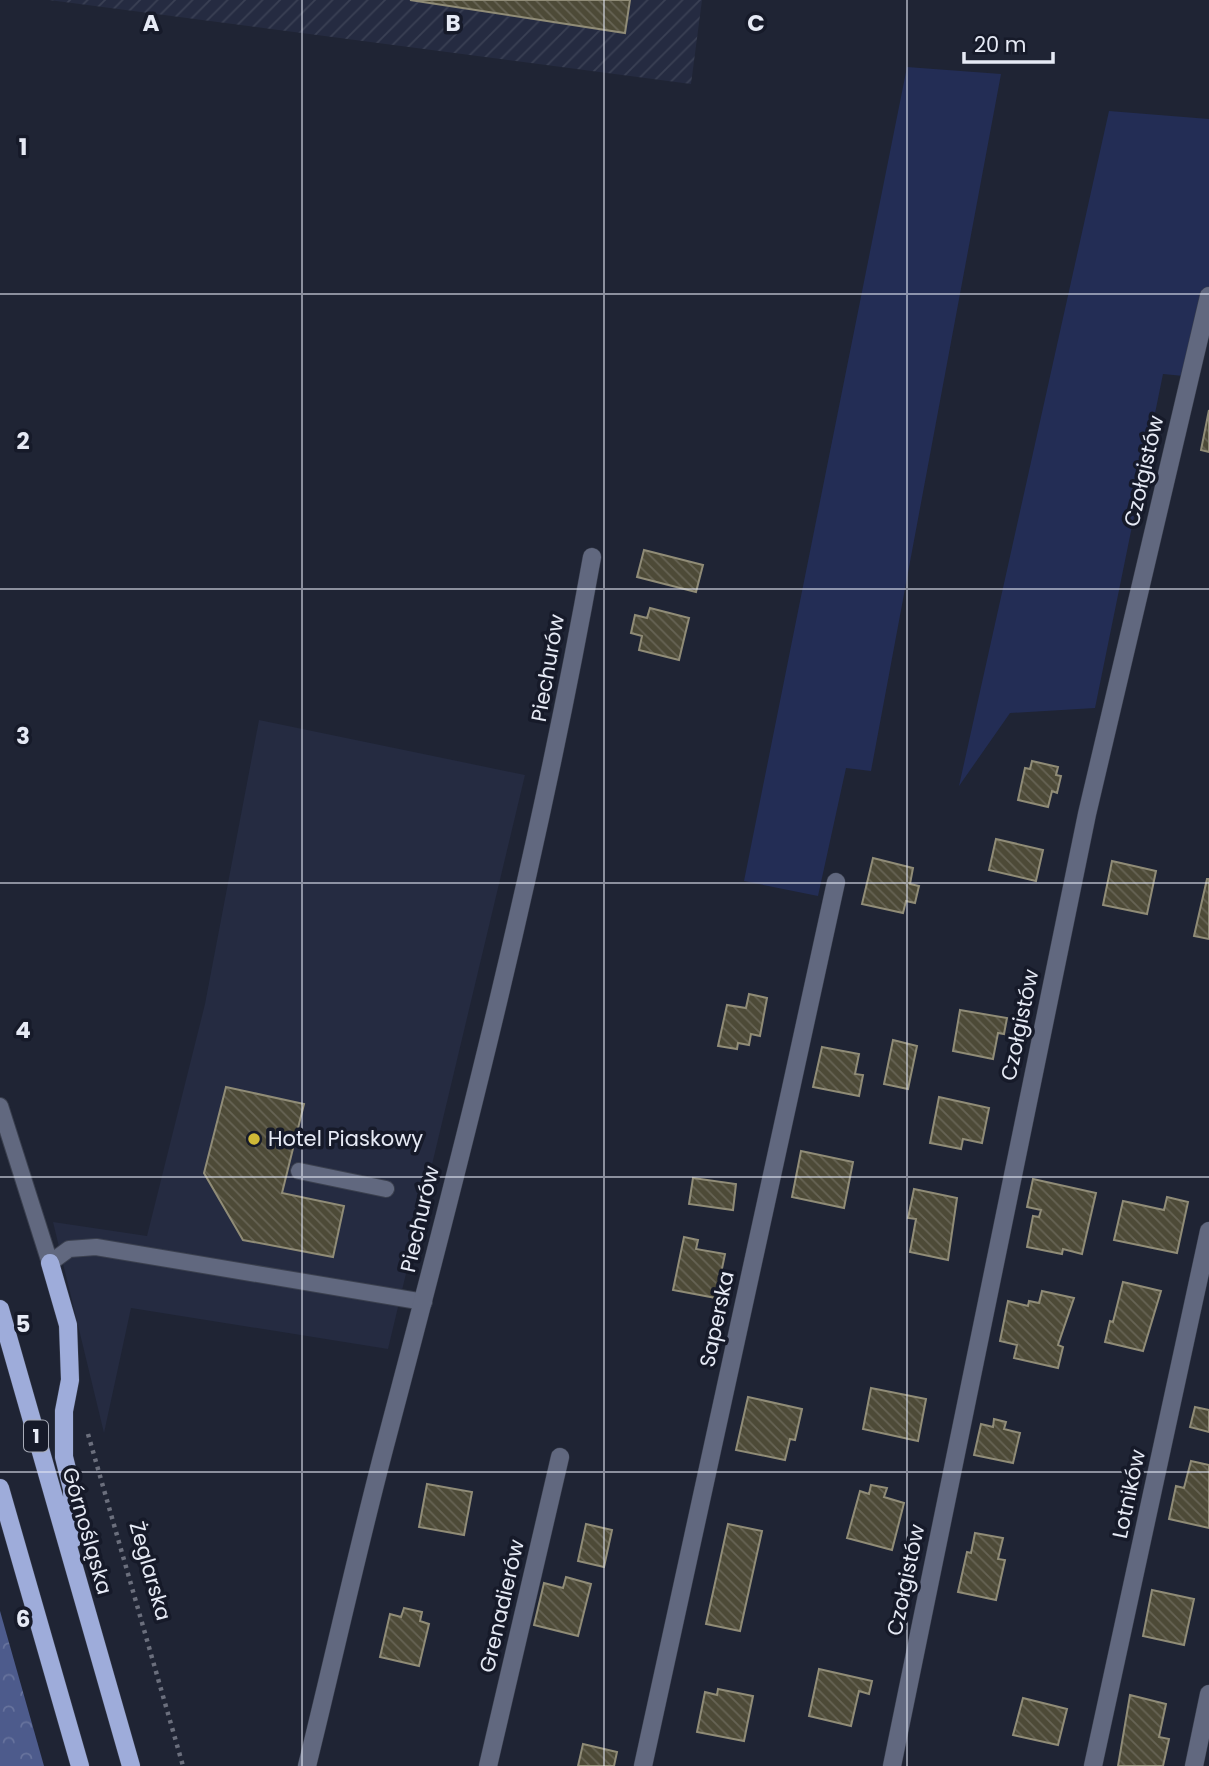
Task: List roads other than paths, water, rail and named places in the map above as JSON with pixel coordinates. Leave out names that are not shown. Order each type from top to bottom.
[{"type":"main road","points":[[50,1263],[68,1325],[64,1457],[72,1489],[73,1564]]},
{"type":"main road","name":"Górnośląska","points":[[0,1309],[131,1766]]},
{"type":"main road","points":[[0,1488],[80,1766]]},
{"type":"street","name":"Czołgistów","points":[[892,1766],[1087,814],[1209,296]]},
{"type":"street","name":"Piechurów","points":[[307,1766],[386,1440],[424,1302],[561,729],[592,557]]},
{"type":"street","name":"Saperska","points":[[643,1766],[836,882]]},
{"type":"street","name":"Lotników","points":[[1093,1766],[1209,1231]]},
{"type":"street","name":"Grenadierów","points":[[488,1766],[560,1457]]},
{"type":"street","points":[[1194,1766],[1209,1695]]},
{"type":"lane","points":[[0,1106],[50,1263],[69,1249],[96,1247],[424,1302]]},
{"type":"lane","points":[[299,1171],[386,1189]]},
{"type":"place","name":"Hotel Piaskowy","points":[[254,1139]]}]
